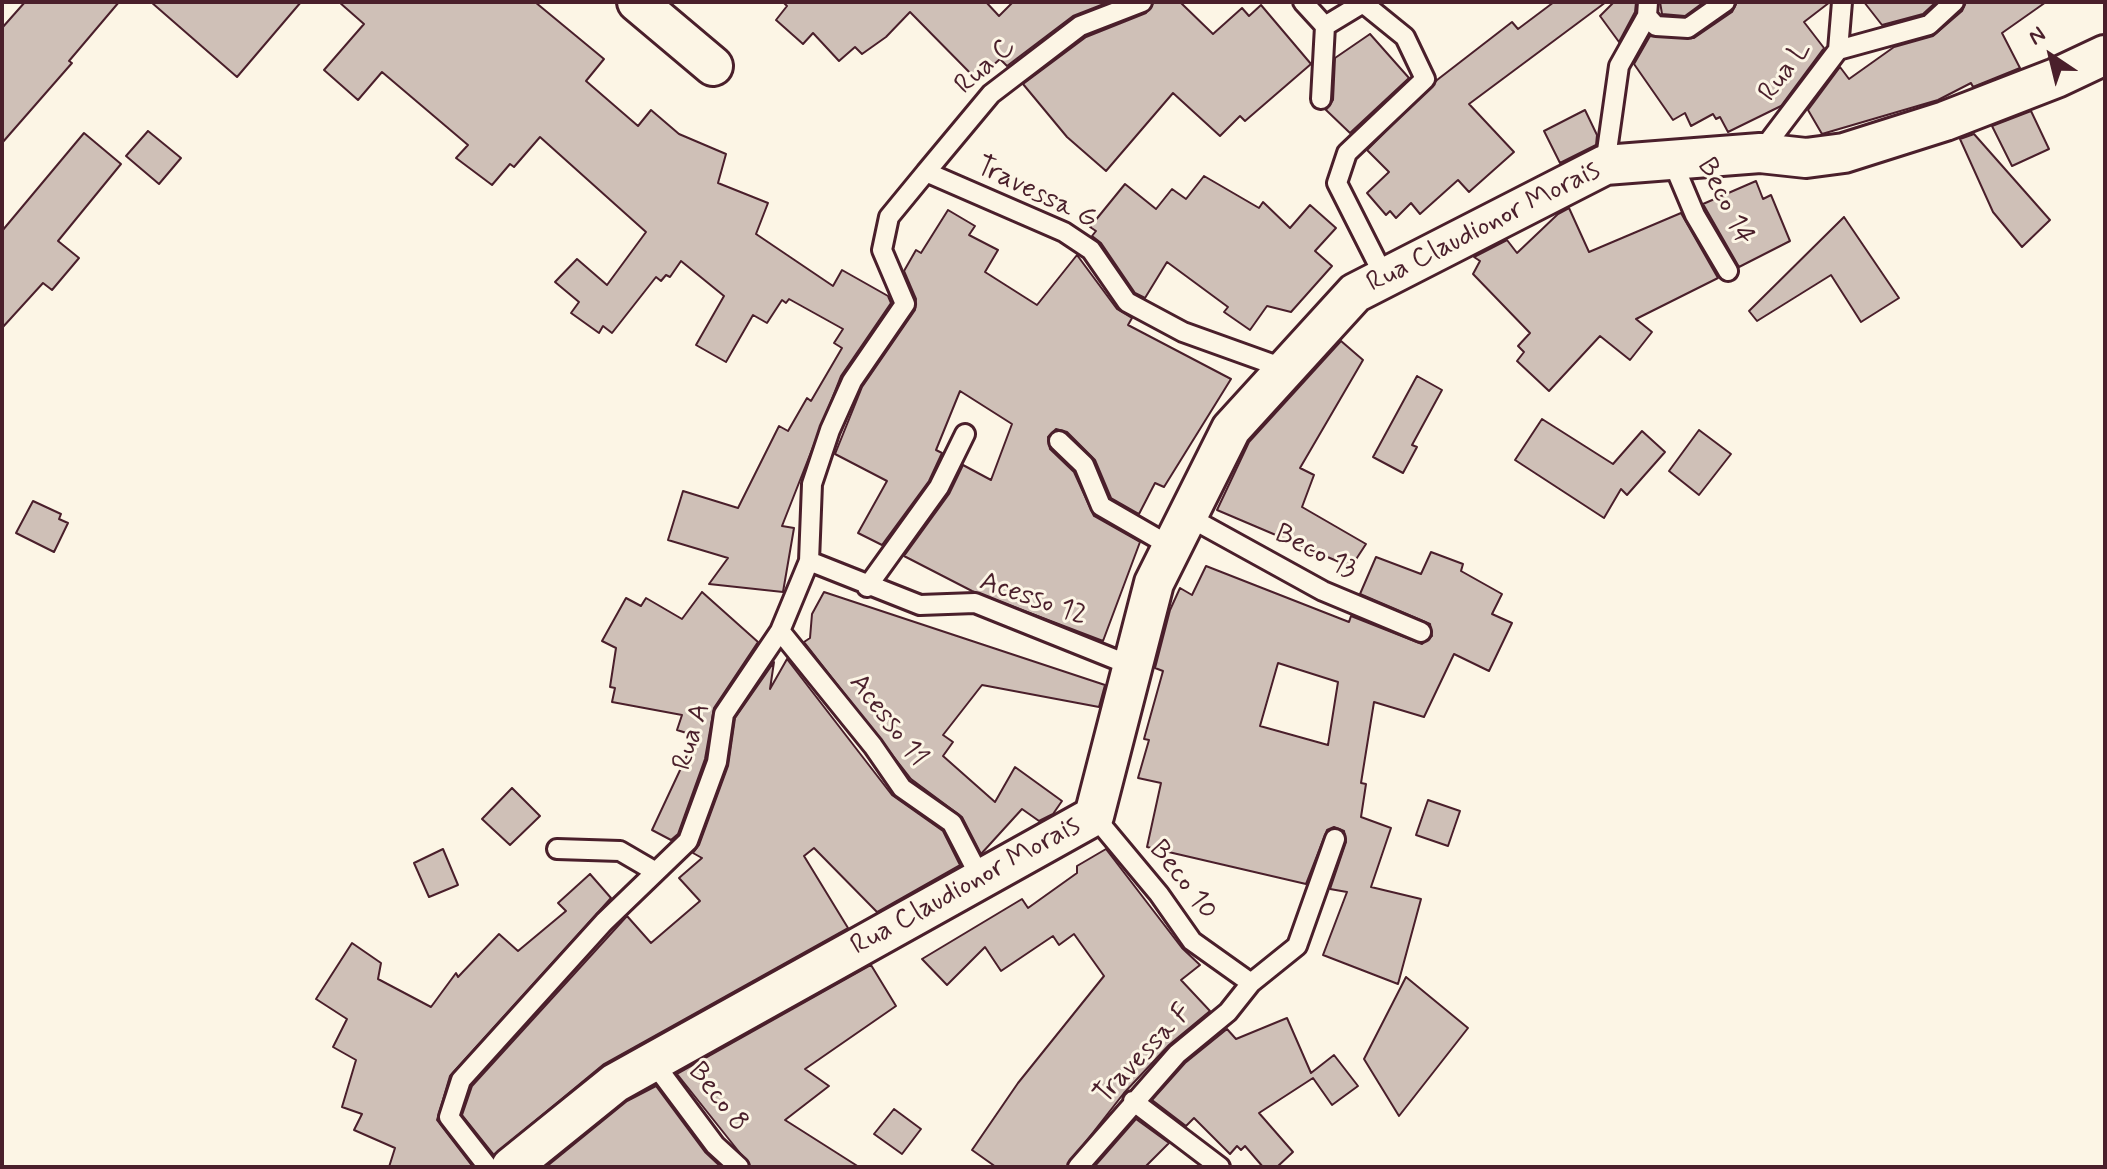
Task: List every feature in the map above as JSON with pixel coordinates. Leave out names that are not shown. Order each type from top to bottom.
[{"type":"street","points":[[637,2],[713,66]]},
{"type":"street","name":"Rua Claudionor Morais","points":[[530,1162],[615,1083],[1094,816],[1154,583],[1231,429],[1355,293],[1605,165],[1760,153],[1806,158],[1844,153],[1945,121],[2056,78],[2105,55]]},
{"type":"lane","name":"Rua C","points":[[926,172],[991,94],[1080,26],[1142,2]]},
{"type":"lane","points":[[1303,2],[1325,26],[1321,99]]},
{"type":"lane","points":[[1647,9],[1656,26],[1688,28],[1725,2]]},
{"type":"lane","points":[[1838,50],[1842,2]]},
{"type":"lane","name":"Rua L","points":[[1760,153],[1838,50],[1929,25],[1954,2]]},
{"type":"lane","points":[[1325,26],[1363,3],[1405,37],[1425,79],[1347,153],[1337,183],[1385,278]]},
{"type":"lane","points":[[1605,165],[1619,66],[1647,9]]},
{"type":"lane","name":"Beco 14","points":[[1671,158],[1695,215],[1728,271]]},
{"type":"lane","name":"Rua A","points":[[488,1167],[449,1117],[461,1080],[604,922],[688,841],[717,762],[724,714],[780,631],[809,561],[812,484],[830,430],[852,381],[905,304],[882,250],[889,217],[926,172]]},
{"type":"lane","name":"Travessa G","points":[[926,172],[1064,232],[1091,250],[1127,302],[1183,332],[1286,369]]},
{"type":"lane","points":[[867,587],[939,487],[965,434]]},
{"type":"lane","name":"Beco 13","points":[[1059,441],[1084,465],[1101,506],[1180,532],[1421,632]]},
{"type":"lane","name":"Acesso 12","points":[[809,561],[867,587],[920,605],[975,603],[1132,666]]},
{"type":"lane","name":"Acesso 11","points":[[780,631],[873,746],[902,788],[952,823],[981,879]]},
{"type":"lane","name":"Beco 10","points":[[1094,816],[1159,894],[1192,941],[1251,983]]},
{"type":"lane","points":[[1251,983],[1297,946],[1335,839]]},
{"type":"lane","points":[[557,849],[620,851],[656,872]]},
{"type":"lane","name":"Travessa F","points":[[1078,1167],[1177,1054],[1228,1012],[1251,983]]},
{"type":"lane","name":"Beco 8","points":[[653,1062],[715,1145],[739,1167]]},
{"type":"lane","points":[[1133,1101],[1220,1167]]},
{"type":"building","points":[[25,2],[119,2],[69,61],[72,63],[2,143],[2,28]]},
{"type":"building","points":[[151,2],[301,2],[237,77]]},
{"type":"building","points":[[339,2],[535,2],[604,59],[586,81],[638,126],[651,110],[679,134],[726,154],[718,183],[768,203],[756,234],[833,286],[842,270],[888,296],[891,303],[841,376],[782,526],[794,528],[783,592],[709,584],[728,558],[668,540],[683,491],[738,508],[779,426],[788,431],[807,398],[811,401],[842,348],[834,343],[843,329],[789,299],[786,303],[782,300],[767,323],[753,315],[726,362],[696,345],[724,296],[681,261],[670,277],[666,275],[661,281],[656,277],[612,333],[603,326],[599,333],[571,313],[579,302],[555,282],[577,259],[607,285],[646,232],[540,137],[514,167],[510,164],[492,185],[456,158],[468,145],[382,72],[358,100],[324,70],[364,24]]},
{"type":"building","points":[[783,2],[986,2],[999,16],[1013,2],[1109,2],[1073,16],[1007,66],[1000,59],[977,80],[910,12],[886,37],[862,54],[855,47],[839,61],[813,33],[803,44],[776,20],[787,6]]},
{"type":"building","points":[[1154,2],[1180,2],[1213,34],[1242,8],[1249,16],[1261,5],[1311,64],[1245,121],[1240,116],[1220,136],[1173,93],[1106,171],[1067,137],[1023,84],[1086,37],[1146,13]]},
{"type":"building","points":[[1554,2],[1606,2],[1469,104],[1514,152],[1469,192],[1458,180],[1420,214],[1411,203],[1396,218],[1390,211],[1386,215],[1367,193],[1389,172],[1367,150],[1437,80],[1512,22],[1518,29]]},
{"type":"building","points":[[1614,2],[1636,2],[1635,12],[1619,42],[1600,16]]},
{"type":"building","points":[[1660,2],[1704,2],[1685,16],[1662,14]]},
{"type":"building","points":[[1737,2],[1830,2],[1804,22],[1824,48],[1781,106],[1728,132],[1720,117],[1716,119],[1713,114],[1691,126],[1685,113],[1673,120],[1634,64],[1650,36],[1694,38],[1732,12]]},
{"type":"building","points":[[1864,2],[1936,2],[1923,14],[1882,25]]},
{"type":"building","points":[[1966,2],[2046,2],[2002,33],[2020,68],[1973,87],[1971,83],[1938,100],[1822,134],[1808,110],[1840,67],[1849,79],[1894,47],[1933,36],[1962,11]]},
{"type":"building","points":[[1370,34],[1409,78],[1350,133],[1326,110],[1333,100],[1335,58]]},
{"type":"building","points":[[1585,110],[1597,135],[1596,145],[1560,163],[1544,131]]},
{"type":"building","points":[[2031,111],[2049,149],[2012,166],[1992,126]]},
{"type":"building","points":[[148,131],[181,158],[159,184],[126,156]]},
{"type":"building","points":[[84,133],[121,164],[58,241],[79,258],[52,290],[43,283],[2,328],[2,231]]},
{"type":"building","points":[[1974,134],[2050,220],[2022,247],[1993,212],[1960,139]]},
{"type":"building","points":[[1204,176],[1259,208],[1263,202],[1290,228],[1310,205],[1336,228],[1315,251],[1332,266],[1291,312],[1267,306],[1250,330],[1224,312],[1228,307],[1167,262],[1145,298],[1135,293],[1101,243],[1092,236],[1096,231],[1090,227],[1125,184],[1156,209],[1172,189],[1186,199]]},
{"type":"building","points":[[1756,181],[1763,199],[1771,195],[1790,241],[1739,267],[1703,204]]},
{"type":"building","points":[[1569,208],[1589,252],[1681,213],[1718,278],[1636,319],[1652,332],[1630,360],[1600,336],[1549,391],[1517,361],[1524,352],[1518,346],[1530,333],[1473,274],[1480,261],[1474,257],[1507,240],[1517,253],[1558,214]]},
{"type":"building","points":[[948,210],[975,226],[969,235],[998,250],[985,272],[1037,305],[1077,255],[1117,309],[1132,318],[1128,325],[1231,379],[1164,487],[1155,483],[1139,514],[1111,498],[1095,460],[1067,432],[1056,429],[1048,437],[1050,449],[1074,472],[1094,516],[1140,542],[1103,641],[972,591],[904,556],[949,494],[963,465],[991,480],[1012,424],[960,391],[936,450],[942,453],[929,481],[882,545],[858,533],[887,481],[835,454],[862,387],[915,310],[916,299],[904,271],[916,250],[921,253]]},
{"type":"building","points":[[1844,217],[1899,298],[1861,322],[1831,275],[1757,321],[1749,311]]},
{"type":"building","points":[[1341,341],[1363,360],[1300,468],[1314,475],[1302,507],[1366,544],[1351,567],[1217,510],[1249,442]]},
{"type":"building","points":[[1417,376],[1442,390],[1412,445],[1417,447],[1403,473],[1373,457]]},
{"type":"building","points":[[1542,419],[1613,464],[1642,431],[1665,452],[1627,495],[1621,489],[1604,518],[1515,460]]},
{"type":"building","points":[[1699,430],[1731,454],[1699,495],[1669,471]]},
{"type":"building","points":[[33,501],[61,514],[59,519],[68,523],[54,552],[16,533]]},
{"type":"building","points":[[1431,552],[1463,564],[1461,571],[1502,594],[1492,614],[1512,623],[1489,671],[1454,654],[1424,717],[1374,702],[1361,783],[1366,784],[1361,817],[1391,828],[1371,887],[1421,899],[1398,984],[1323,955],[1347,892],[1330,889],[1346,842],[1344,831],[1334,827],[1327,830],[1306,884],[1147,847],[1161,783],[1138,778],[1149,740],[1144,739],[1163,671],[1155,668],[1170,610],[1180,588],[1192,595],[1206,566],[1349,622],[1351,616],[1422,644],[1432,636],[1430,624],[1360,594],[1376,557],[1421,574]],"holes":[[[1278,663],[1338,682],[1328,745],[1260,726]]]},
{"type":"building","points":[[702,592],[758,642],[714,708],[705,759],[678,834],[671,840],[652,830],[696,736],[677,730],[682,715],[612,702],[615,688],[610,687],[616,648],[602,641],[626,598],[641,606],[646,598],[682,619]]},
{"type":"building","points":[[824,592],[1105,685],[1099,707],[982,685],[943,735],[953,742],[943,756],[995,802],[1015,767],[1062,801],[1053,814],[1039,821],[1022,809],[981,854],[962,817],[911,779],[804,642],[810,638],[812,614]]},
{"type":"building","points":[[787,659],[892,795],[943,831],[960,865],[877,912],[814,848],[804,856],[848,928],[604,1064],[494,1155],[462,1115],[472,1086],[627,916],[651,943],[700,901],[679,878],[702,858],[693,853],[699,845],[728,766],[735,718],[774,662],[770,689]]},
{"type":"building","points":[[512,788],[540,816],[510,845],[482,819]]},
{"type":"building","points":[[1428,800],[1460,811],[1448,846],[1416,835]]},
{"type":"building","points":[[443,849],[458,885],[429,897],[414,863]]},
{"type":"building","points":[[1106,849],[1182,948],[1200,965],[1181,980],[1210,1011],[1169,1045],[1124,1093],[1066,1167],[996,1167],[972,1150],[1018,1083],[1104,976],[1074,934],[1059,945],[1053,936],[1001,971],[985,947],[947,985],[922,959],[1022,899],[1028,908],[1077,873],[1077,866]]},
{"type":"building","points":[[590,874],[611,898],[450,1076],[437,1120],[473,1167],[389,1167],[395,1148],[354,1130],[362,1114],[342,1107],[356,1060],[333,1047],[347,1019],[316,999],[352,943],[381,963],[378,979],[431,1007],[456,973],[458,977],[499,934],[518,951],[566,911],[558,903]]},
{"type":"building","points":[[871,965],[896,1006],[805,1069],[829,1086],[785,1120],[859,1167],[751,1167],[677,1074]]},
{"type":"building","points":[[1406,977],[1468,1028],[1399,1116],[1364,1059]]},
{"type":"building","points":[[1287,1018],[1311,1073],[1334,1055],[1358,1086],[1332,1105],[1313,1078],[1259,1113],[1293,1152],[1277,1167],[1263,1167],[1245,1146],[1241,1150],[1237,1146],[1230,1154],[1194,1118],[1186,1126],[1152,1100],[1185,1063],[1227,1029],[1236,1039]]},
{"type":"building","points":[[656,1086],[705,1152],[721,1167],[546,1167],[627,1101]]},
{"type":"building","points":[[894,1109],[921,1129],[902,1154],[874,1134]]},
{"type":"building","points":[[1136,1119],[1169,1143],[1145,1167],[1094,1167]]}]
